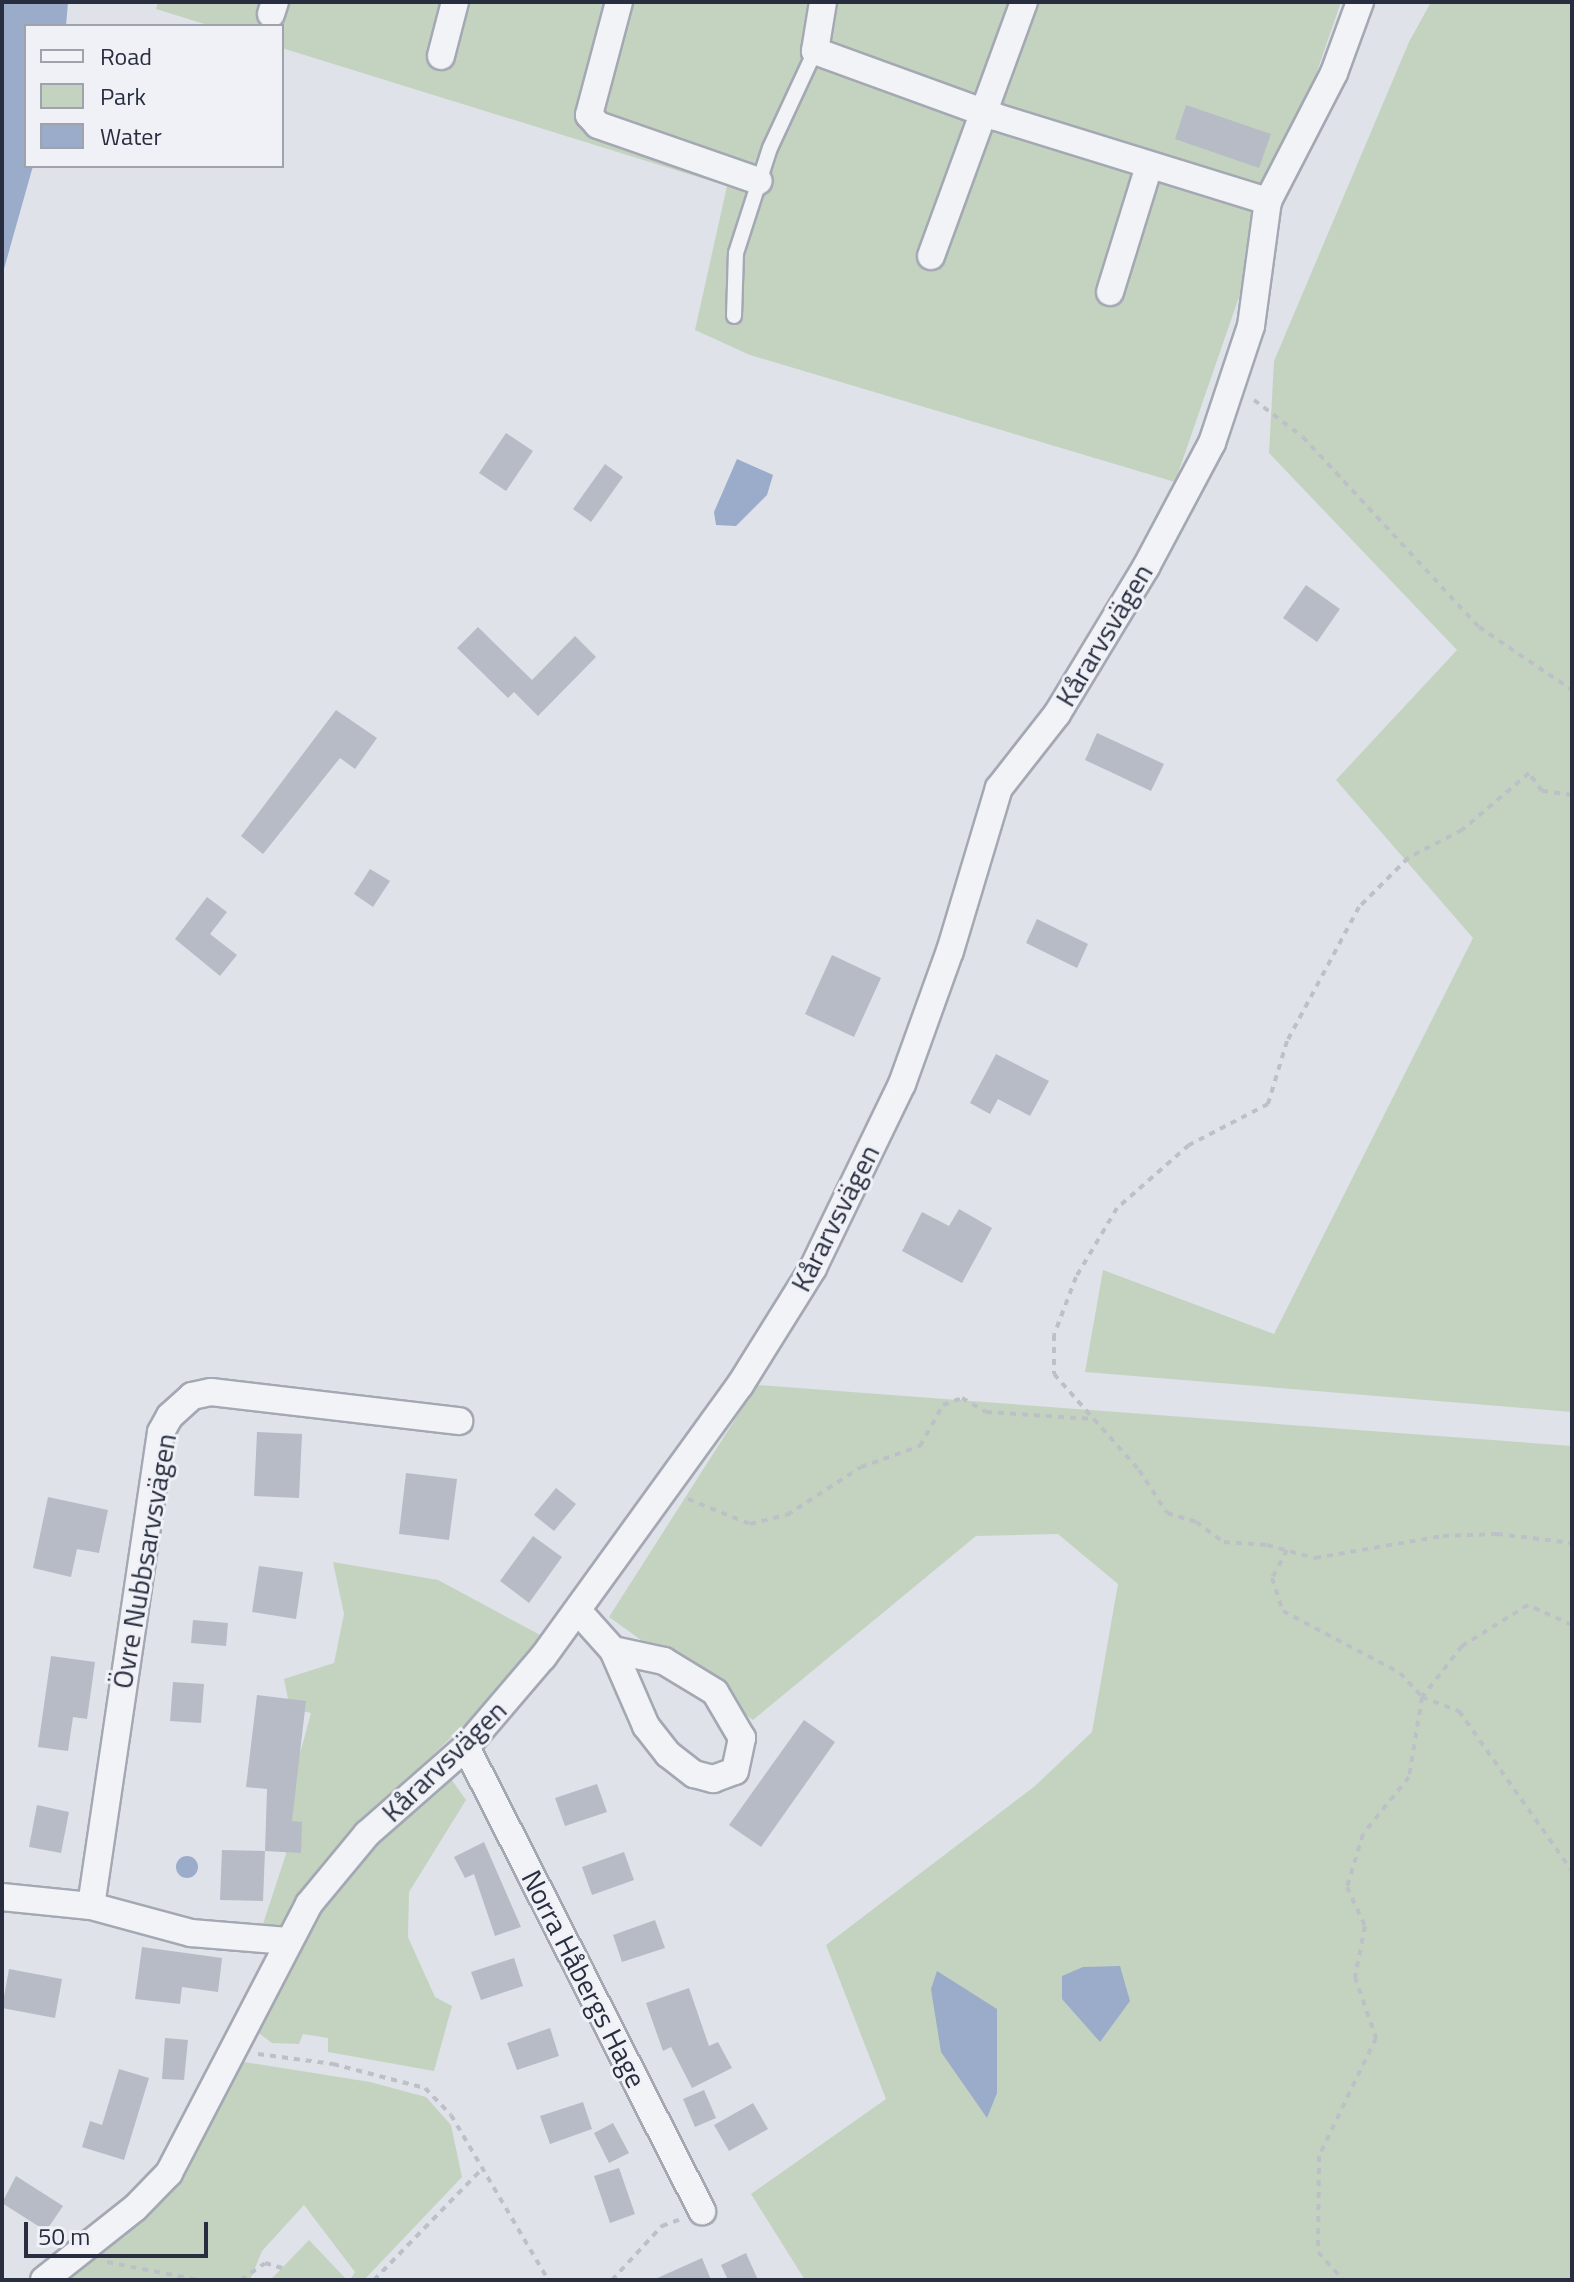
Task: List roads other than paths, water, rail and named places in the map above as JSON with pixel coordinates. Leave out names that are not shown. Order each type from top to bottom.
[{"type":"street","points":[[441,56],[455,2]]},
{"type":"street","points":[[619,2],[589,115],[598,125],[759,181]]},
{"type":"street","points":[[823,2],[815,51],[986,113],[1268,201]]},
{"type":"street","points":[[931,256],[986,113],[1024,2]]},
{"type":"street","name":"Kårarvsvägen","points":[[44,2280],[169,2173],[288,1941],[327,1879],[367,1834],[466,1747],[578,1611],[740,1385],[813,1268],[902,1084],[942,974],[999,788],[1057,714],[1146,567],[1212,443],[1251,326],[1268,201],[1334,73],[1360,2]]},
{"type":"street","points":[[1110,292],[1149,166]]},
{"type":"street","name":"Övre Nubbsarvsvägen","points":[[91,1906],[159,1448],[170,1416],[192,1396],[211,1392],[459,1421]]},
{"type":"street","points":[[578,1611],[613,1650],[646,1726],[668,1754],[694,1774],[713,1779],[735,1771],[742,1738],[715,1692],[664,1661],[613,1650]]},
{"type":"street","name":"Norra Håbergs Hage","points":[[466,1747],[702,2211]]},
{"type":"street","points":[[2,1897],[91,1906],[191,1933],[288,1941]]},
{"type":"lane","points":[[734,316],[736,253],[759,181],[815,51]]},
{"type":"water","points":[[2,2],[68,2],[66,24],[24,24],[24,168],[32,168],[2,276]]},
{"type":"water","points":[[737,459],[773,475],[767,495],[736,526],[716,525],[714,512]]},
{"type":"water","points":[[187,1856],[195,1859],[198,1867],[195,1875],[187,1878],[179,1875],[176,1867],[179,1859]]},
{"type":"water","points":[[1120,1966],[1130,2001],[1100,2042],[1062,1999],[1062,1976],[1083,1967]]},
{"type":"water","points":[[937,1971],[997,2009],[997,2093],[987,2118],[941,2052],[931,1989]]}]
